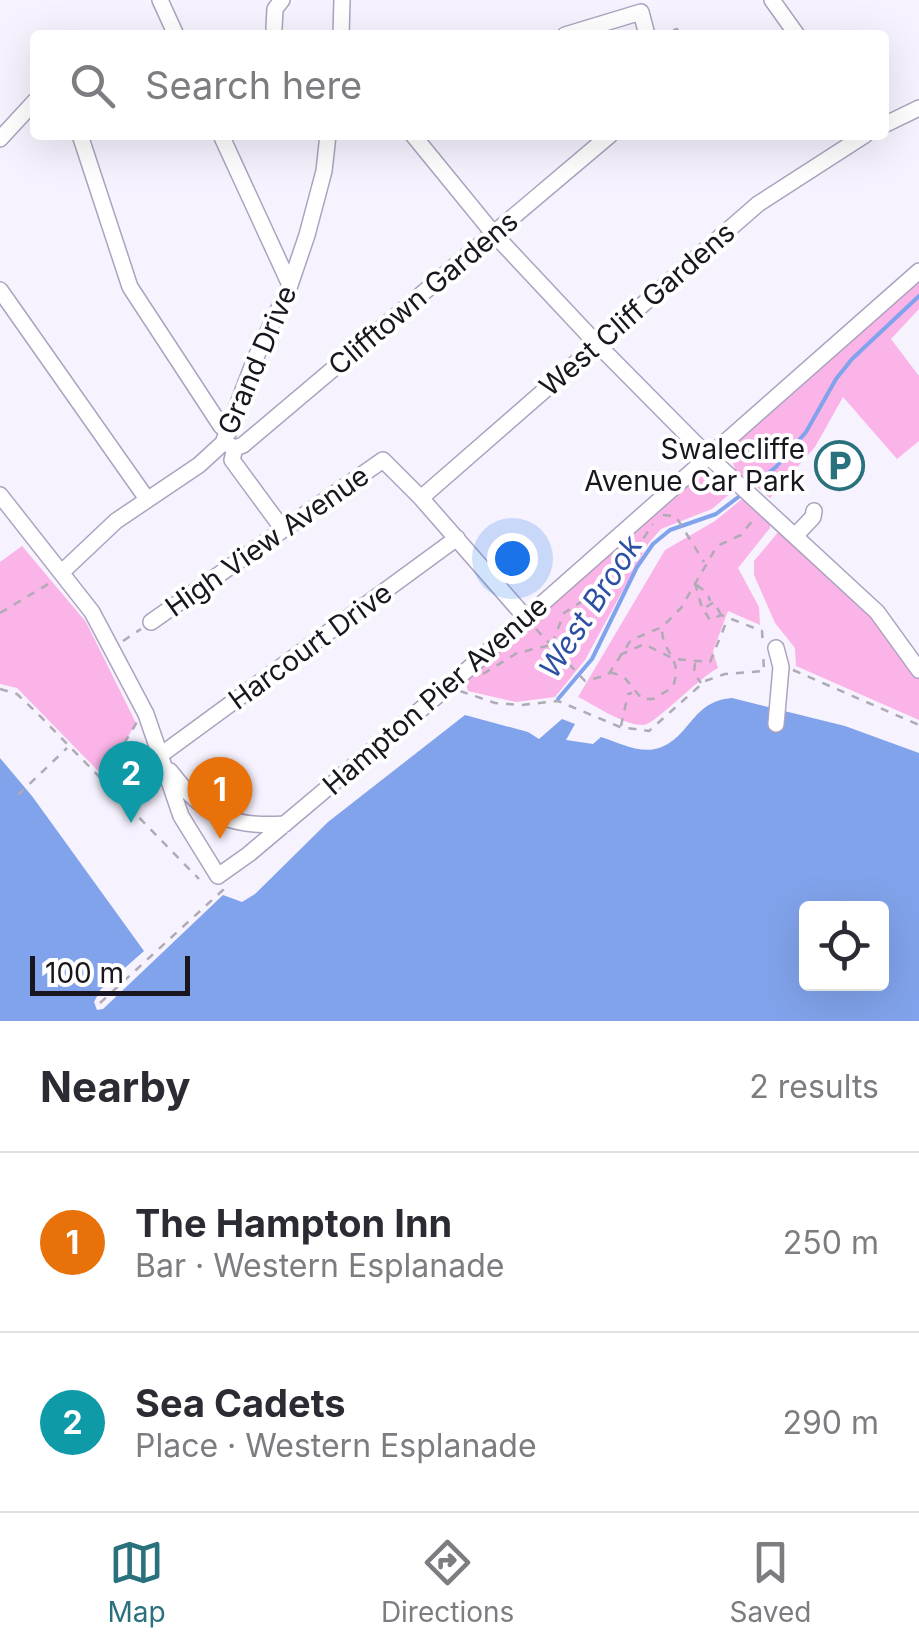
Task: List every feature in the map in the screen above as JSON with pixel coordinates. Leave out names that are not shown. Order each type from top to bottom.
[{"type":"street","points":[[160,0],[174,30]]},
{"type":"street","points":[[274,28],[275,9],[282,0]]},
{"type":"street","points":[[341,30],[342,0]]},
{"type":"street","points":[[772,0],[790,30]]},
{"type":"street","points":[[613,28],[641,12],[646,30]]},
{"type":"street","points":[[0,139],[30,106]]},
{"type":"street","points":[[889,123],[919,108]]},
{"type":"street","points":[[82,140],[130,286],[221,426],[232,460],[282,528]]},
{"type":"street","points":[[223,140],[290,286]]},
{"type":"street","name":"Grand Drive","points":[[62,572],[116,521],[229,441],[256,358],[290,286],[307,236],[324,171],[327,140]]},
{"type":"street","points":[[417,140],[493,233],[708,457],[877,612],[919,670]]},
{"type":"street","name":"Clifftown Gardens","points":[[229,441],[243,445],[604,140]]},
{"type":"street","name":"West Cliff Gardens","points":[[421,498],[758,204],[857,140]]},
{"type":"street","name":"Hampton Pier Avenue","points":[[225,879],[919,271]]},
{"type":"street","points":[[0,290],[147,499]]},
{"type":"street","name":"High View Avenue","points":[[151,622],[383,460],[421,498]]},
{"type":"street","points":[[0,495],[92,612],[146,714],[181,816],[225,879]]},
{"type":"street","points":[[421,498],[526,618]]},
{"type":"street","name":"Harcourt Drive","points":[[163,758],[457,538]]},
{"type":"street","points":[[770,650],[781,667],[776,724]]},
{"type":"street","points":[[163,758],[198,802],[217,816],[254,824],[285,824]]},
{"type":"street","points":[[181,816],[198,802]]},
{"type":"street","points":[[249,854],[254,824]]},
{"type":"path","points":[[526,618],[585,681],[598,680],[610,672],[631,640],[662,628],[681,608],[716,546],[740,535],[760,503]]},
{"type":"path","points":[[551,645],[564,613],[599,592],[626,566],[663,514],[675,516],[704,563]]},
{"type":"path","points":[[0,613],[62,572]]},
{"type":"path","points":[[696,584],[719,607],[721,615]]},
{"type":"path","points":[[467,688],[461,692],[494,703],[558,701],[620,727],[649,731],[702,684],[725,674],[764,670],[770,650],[762,631],[721,615],[710,620],[696,584]]},
{"type":"path","points":[[703,609],[710,602]]},
{"type":"path","points":[[618,656],[644,644],[674,659],[710,662],[728,618]]},
{"type":"path","points":[[113,649],[151,622]]},
{"type":"path","points":[[610,672],[624,677],[642,699],[653,699],[672,688],[677,673],[661,636],[662,628]]},
{"type":"path","points":[[472,680],[517,653],[551,645]]},
{"type":"path","points":[[791,658],[793,670],[919,725]]},
{"type":"path","points":[[696,662],[694,672],[702,684]]},
{"type":"path","points":[[0,689],[17,694],[199,878]]},
{"type":"path","points":[[620,727],[628,694],[633,692]]},
{"type":"path","points":[[105,782],[116,752],[133,725],[146,714]]},
{"type":"path","points":[[18,795],[70,746]]},
{"type":"path","points":[[100,1002],[225,879]]},
{"type":"shaded area","points":[[919,275],[919,309],[891,339],[919,376],[919,441],[897,459],[843,397],[815,447],[770,498],[735,469],[727,446]]},
{"type":"shaded area","points":[[704,466],[732,492],[712,509],[661,529],[648,544],[585,660],[555,697],[516,702],[468,691],[465,680]]},
{"type":"shaded area","points":[[742,499],[770,521],[770,528],[738,568],[759,607],[760,625],[728,611],[713,651],[718,668],[650,723],[618,719],[578,697],[665,550],[715,521]]},
{"type":"shaded area","points":[[784,525],[877,612],[919,670],[919,720],[796,666],[795,648],[775,623],[754,575],[754,561]]},
{"type":"shaded area","points":[[22,546],[86,622],[136,723],[104,777],[17,688],[0,684],[0,562]]},
{"type":"water","points":[[732,698],[845,726],[919,753],[919,1021],[0,1021],[0,758],[144,951],[101,989],[94,1002],[97,1010],[103,1009],[223,895],[242,902],[255,894],[328,822],[465,715],[528,732],[539,739],[562,719],[575,724],[566,740],[593,744],[601,737],[648,750],[667,745],[707,706]]},
{"type":"waterway","name":"West Brook","points":[[748,489],[776,467],[806,432],[852,359],[919,296]]},
{"type":"waterway","name":"West Brook","points":[[558,699],[592,659],[637,567],[653,544],[670,530],[716,514],[741,495]]},
{"type":"place","name":"Swalecliffe Avenue Car Park","points":[[840,465]]},
{"type":"place","name":"Sea Cadets","points":[[131,823]]},
{"type":"place","name":"The Hampton Inn","points":[[220,839]]}]
